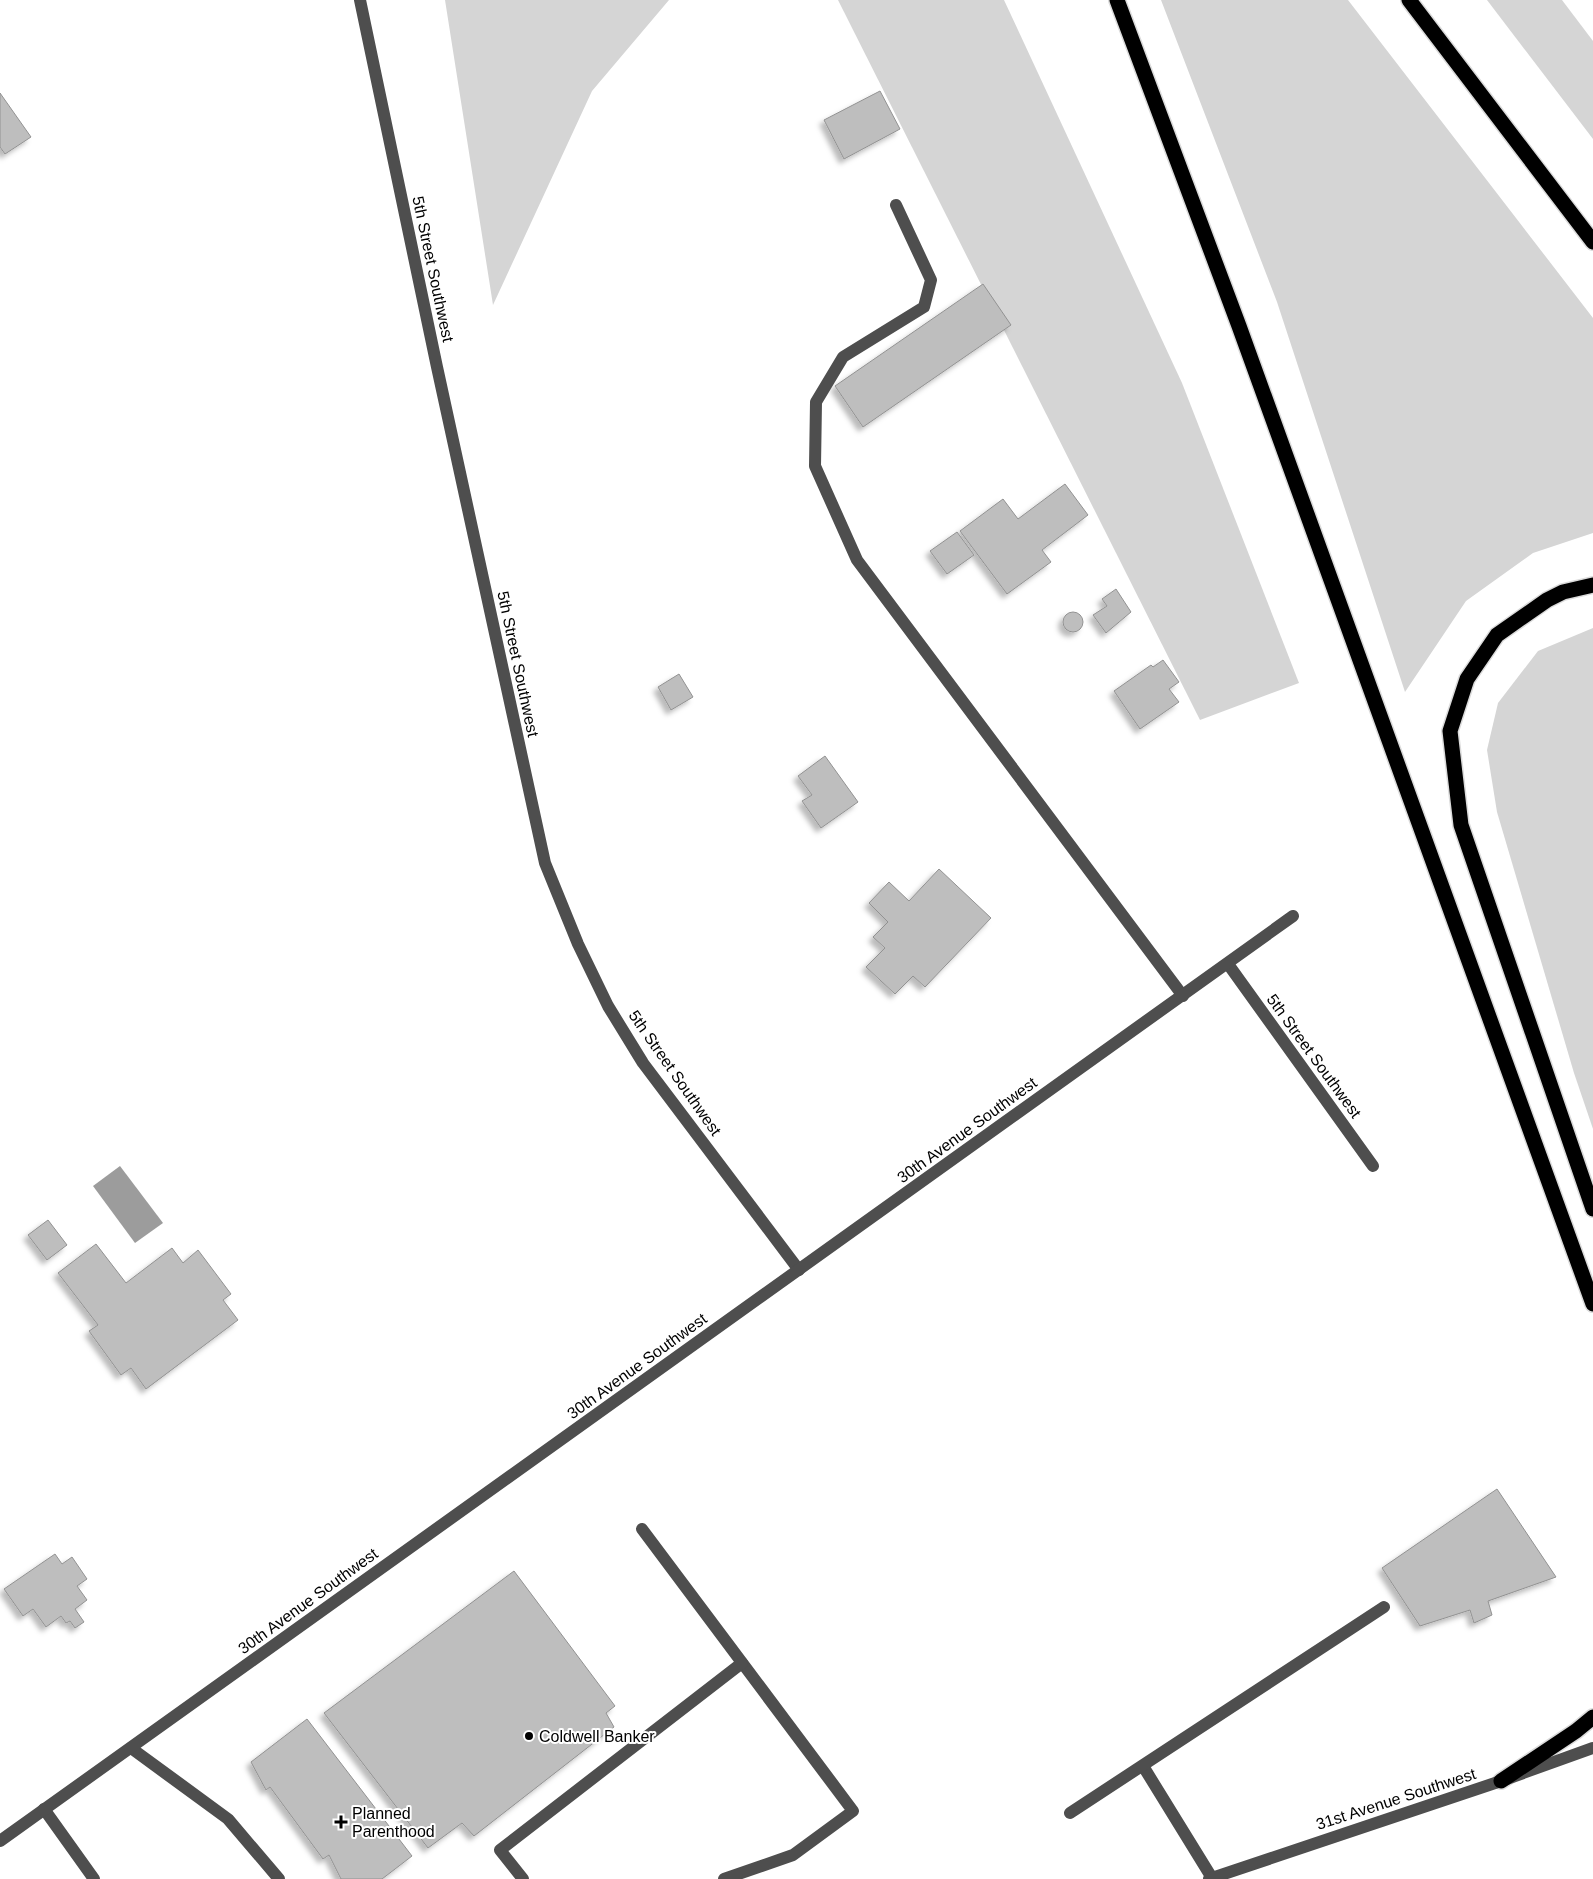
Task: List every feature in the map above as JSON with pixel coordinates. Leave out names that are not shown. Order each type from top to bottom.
[{"type":"highway","points":[[1117,0],[1240,326],[1593,1304]]},
{"type":"highway","points":[[1409,0],[1593,242]]},
{"type":"highway","points":[[1593,585],[1563,592],[1547,600],[1497,635],[1467,679],[1450,731],[1461,825],[1593,1209]]},
{"type":"highway","points":[[1501,1782],[1576,1732],[1593,1717]]},
{"type":"street","name":"5th Street Southwest","points":[[360,0],[436,367],[545,864],[578,944],[608,1006],[643,1063],[799,1270]]},
{"type":"street","points":[[896,205],[931,280],[924,307],[843,357],[816,402],[815,466],[857,560],[1183,996]]},
{"type":"street","name":"30th Avenue Southwest","points":[[0,1841],[1293,916]]},
{"type":"street","name":"5th Street Southwest","points":[[1228,964],[1373,1166]]},
{"type":"street","points":[[642,1529],[853,1811],[793,1855],[724,1879]]},
{"type":"street","points":[[1070,1813],[1384,1607]]},
{"type":"street","points":[[523,1879],[500,1850],[742,1663]]},
{"type":"street","points":[[131,1748],[228,1819],[279,1879]]},
{"type":"street","name":"31st Avenue Southwest","points":[[1211,1879],[1501,1782],[1593,1748]]},
{"type":"street","points":[[1143,1766],[1211,1879]]},
{"type":"street","points":[[44,1810],[94,1879]]},
{"type":"shaded area","points":[[445,0],[669,0],[592,91],[493,305]]},
{"type":"shaded area","points":[[838,0],[1004,0],[1182,383],[1299,683],[1200,720]]},
{"type":"shaded area","points":[[1161,0],[1348,0],[1593,318],[1593,533],[1533,553],[1466,601],[1405,692],[1277,302]]},
{"type":"shaded area","points":[[1487,0],[1562,0],[1593,41],[1593,139]]},
{"type":"shaded area","points":[[1593,628],[1593,1129],[1574,1073],[1497,812],[1487,750],[1498,703],[1538,651]]},
{"type":"shaded area","points":[[120,1166],[163,1223],[135,1243],[93,1186]]},
{"type":"building","points":[[880,91],[900,129],[844,159],[824,120]]},
{"type":"building","points":[[0,93],[31,137],[5,154],[0,147]]},
{"type":"building","points":[[983,284],[1011,325],[863,427],[835,386]]},
{"type":"building","points":[[1065,484],[1088,515],[1042,550],[1051,562],[1007,594],[960,531],[1003,499],[1018,519]]},
{"type":"building","points":[[957,532],[974,555],[947,574],[930,551]]},
{"type":"building","points":[[1116,589],[1131,612],[1106,633],[1093,615],[1107,606],[1102,599]]},
{"type":"building","points":[[1073,612],[1080,615],[1083,622],[1080,629],[1073,632],[1066,629],[1063,622],[1066,615]]},
{"type":"building","points":[[1163,660],[1179,682],[1169,689],[1179,702],[1140,729],[1114,691],[1151,665],[1153,667]]},
{"type":"building","points":[[679,674],[693,697],[671,710],[658,687]]},
{"type":"building","points":[[825,756],[858,802],[821,828],[802,801],[812,795],[798,776]]},
{"type":"building","points":[[939,869],[991,918],[925,987],[913,976],[895,994],[866,967],[885,948],[873,937],[888,922],[869,903],[889,882],[909,901]]},
{"type":"building","points":[[48,1220],[67,1245],[47,1260],[28,1235]]},
{"type":"building","points":[[96,1244],[126,1283],[172,1248],[183,1263],[198,1250],[231,1294],[223,1300],[238,1320],[146,1389],[131,1368],[121,1375],[89,1331],[98,1325],[58,1273]]},
{"type":"building","points":[[1497,1489],[1556,1577],[1488,1601],[1492,1615],[1474,1623],[1470,1610],[1420,1626],[1382,1568]]},
{"type":"building","points":[[55,1554],[62,1564],[72,1557],[87,1579],[77,1586],[87,1600],[75,1609],[84,1622],[75,1628],[70,1621],[66,1623],[61,1616],[46,1627],[33,1609],[23,1616],[4,1589]]},
{"type":"building","points":[[514,1571],[615,1706],[606,1713],[614,1727],[474,1836],[462,1823],[428,1848],[324,1713]]},
{"type":"building","name":"Planned Parenthood","points":[[307,1719],[412,1856],[382,1879],[341,1879],[329,1855],[323,1859],[270,1787],[266,1790],[251,1762]]},
{"type":"place","name":"Coldwell Banker","points":[[529,1736]]},
{"type":"place","name":"Planned Parenthood","points":[[341,1822]]}]
